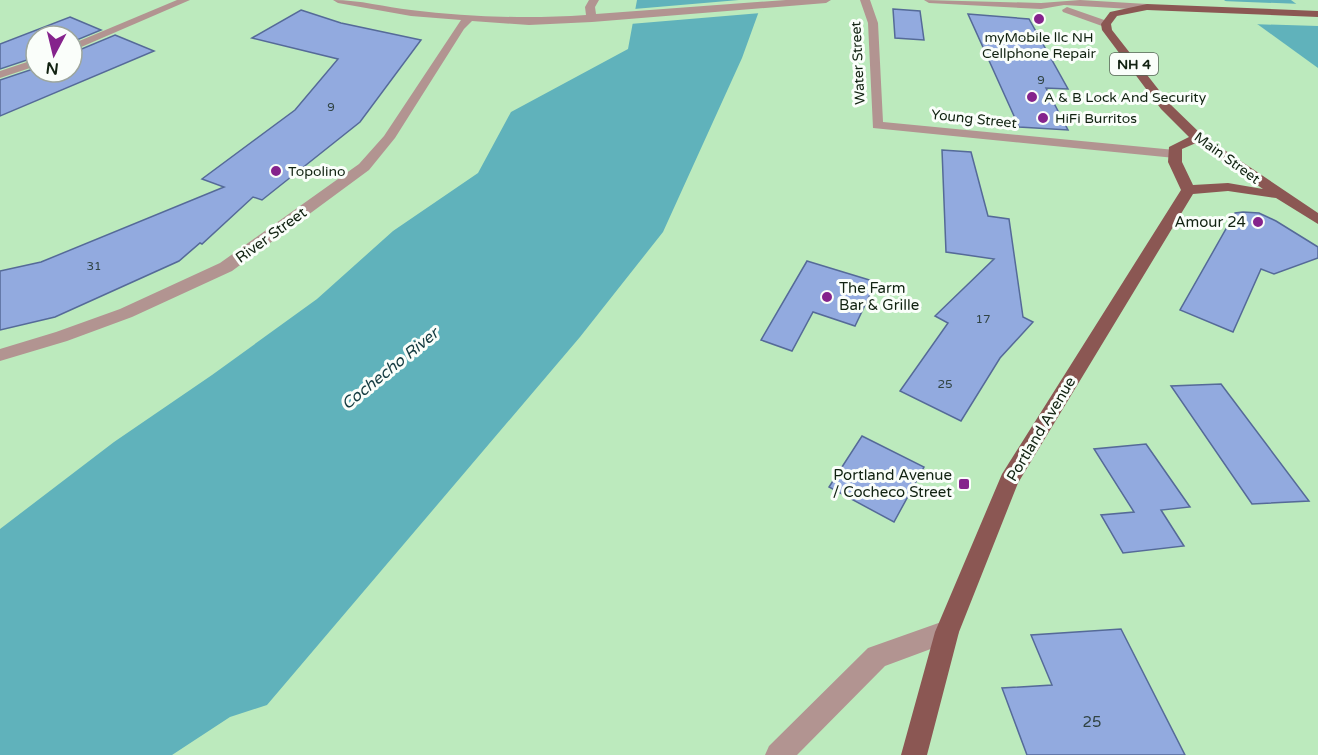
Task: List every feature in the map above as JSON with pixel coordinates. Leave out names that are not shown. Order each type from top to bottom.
[{"type":"main road","points":[[1106,24],[1114,14],[1147,7],[1318,14]]},
{"type":"main road","name":"Main Street","points":[[1106,24],[1107,30],[1161,100],[1197,138],[1318,220]]},
{"type":"main road","points":[[1197,138],[1175,147],[1175,162],[1188,190],[1228,187],[1280,196]]},
{"type":"main road","name":"Portland Avenue","points":[[914,755],[947,632],[1009,480],[1188,190]]},
{"type":"street","points":[[84,43],[184,0]]},
{"type":"street","points":[[338,0],[411,13],[529,22],[826,0]]},
{"type":"street","points":[[592,19],[590,7],[594,0]]},
{"type":"street","name":"Water Street","points":[[865,0],[873,23],[877,125]]},
{"type":"street","points":[[929,0],[1041,6],[1078,13],[1106,24]]},
{"type":"street","points":[[1041,6],[1064,2],[1147,7]]},
{"type":"street","name":"River Street","points":[[0,355],[61,337],[126,313],[226,267],[364,167],[389,138],[460,27],[469,18]]},
{"type":"street","points":[[0,75],[24,66]]},
{"type":"street","name":"Young Street","points":[[877,125],[1175,154]]},
{"type":"street","points":[[778,755],[877,657],[947,632]]},
{"type":"water","name":"Cochecho River","points":[[637,0],[763,0],[742,58],[663,232],[580,337],[267,705],[230,717],[172,755],[0,755],[0,529],[114,442],[317,299],[393,231],[478,173],[511,112],[628,49]]},
{"type":"water","points":[[1224,0],[1291,0],[1318,20],[1318,68]]},
{"type":"pier","points":[[739,0],[766,0],[761,13],[630,24],[634,9]]},
{"type":"pier","points":[[1222,1],[1302,4],[1318,16],[1318,26],[1251,24]]},
{"type":"building","points":[[893,9],[920,11],[924,40],[895,38]]},
{"type":"building","points":[[301,10],[341,23],[421,40],[360,122],[262,200],[253,197],[202,244],[200,243],[179,261],[55,317],[0,330],[0,271],[41,262],[224,187],[202,179],[295,110],[338,59],[252,38]]},
{"type":"building","points":[[968,14],[1029,19],[1068,89],[1046,88],[1068,130],[1019,127]]},
{"type":"building","points":[[70,17],[101,30],[84,37],[84,24],[52,24]]},
{"type":"building","points":[[24,35],[24,61],[0,69],[0,44]]},
{"type":"building","points":[[115,35],[154,51],[84,81],[84,48]]},
{"type":"building","points":[[24,72],[24,84],[76,84],[0,116],[0,80]]},
{"type":"building","points":[[942,150],[971,152],[988,216],[1009,219],[1023,317],[1033,322],[1000,358],[961,421],[900,391],[948,323],[935,316],[994,259],[946,252]]},
{"type":"building","points":[[1235,213],[1259,213],[1276,221],[1318,247],[1318,258],[1274,274],[1261,269],[1233,332],[1180,310]]},
{"type":"building","name":"The Farm Bar & Grille","points":[[807,261],[876,282],[855,326],[813,312],[792,351],[761,340]]},
{"type":"building","points":[[1221,384],[1309,501],[1252,504],[1171,386]]},
{"type":"building","points":[[862,436],[924,467],[894,522],[829,487]]},
{"type":"building","points":[[1146,444],[1190,507],[1161,510],[1184,546],[1123,553],[1101,515],[1134,512],[1094,449]]},
{"type":"building","points":[[1121,629],[1185,755],[1027,755],[1002,688],[1052,685],[1031,635]]},
{"type":"place","name":"myMobile llc NH Cellphone Repair","points":[[1039,19]]},
{"type":"place","name":"A & B Lock And Security","points":[[1032,97]]},
{"type":"place","name":"HiFi Burritos","points":[[1043,118]]},
{"type":"place","name":"Topolino","points":[[276,171]]},
{"type":"place","name":"Amour 24","points":[[1258,222]]},
{"type":"place","name":"The Farm Bar & Grille","points":[[827,297]]},
{"type":"place","name":"Portland Avenue / Cocheco Street","points":[[964,484]]}]
